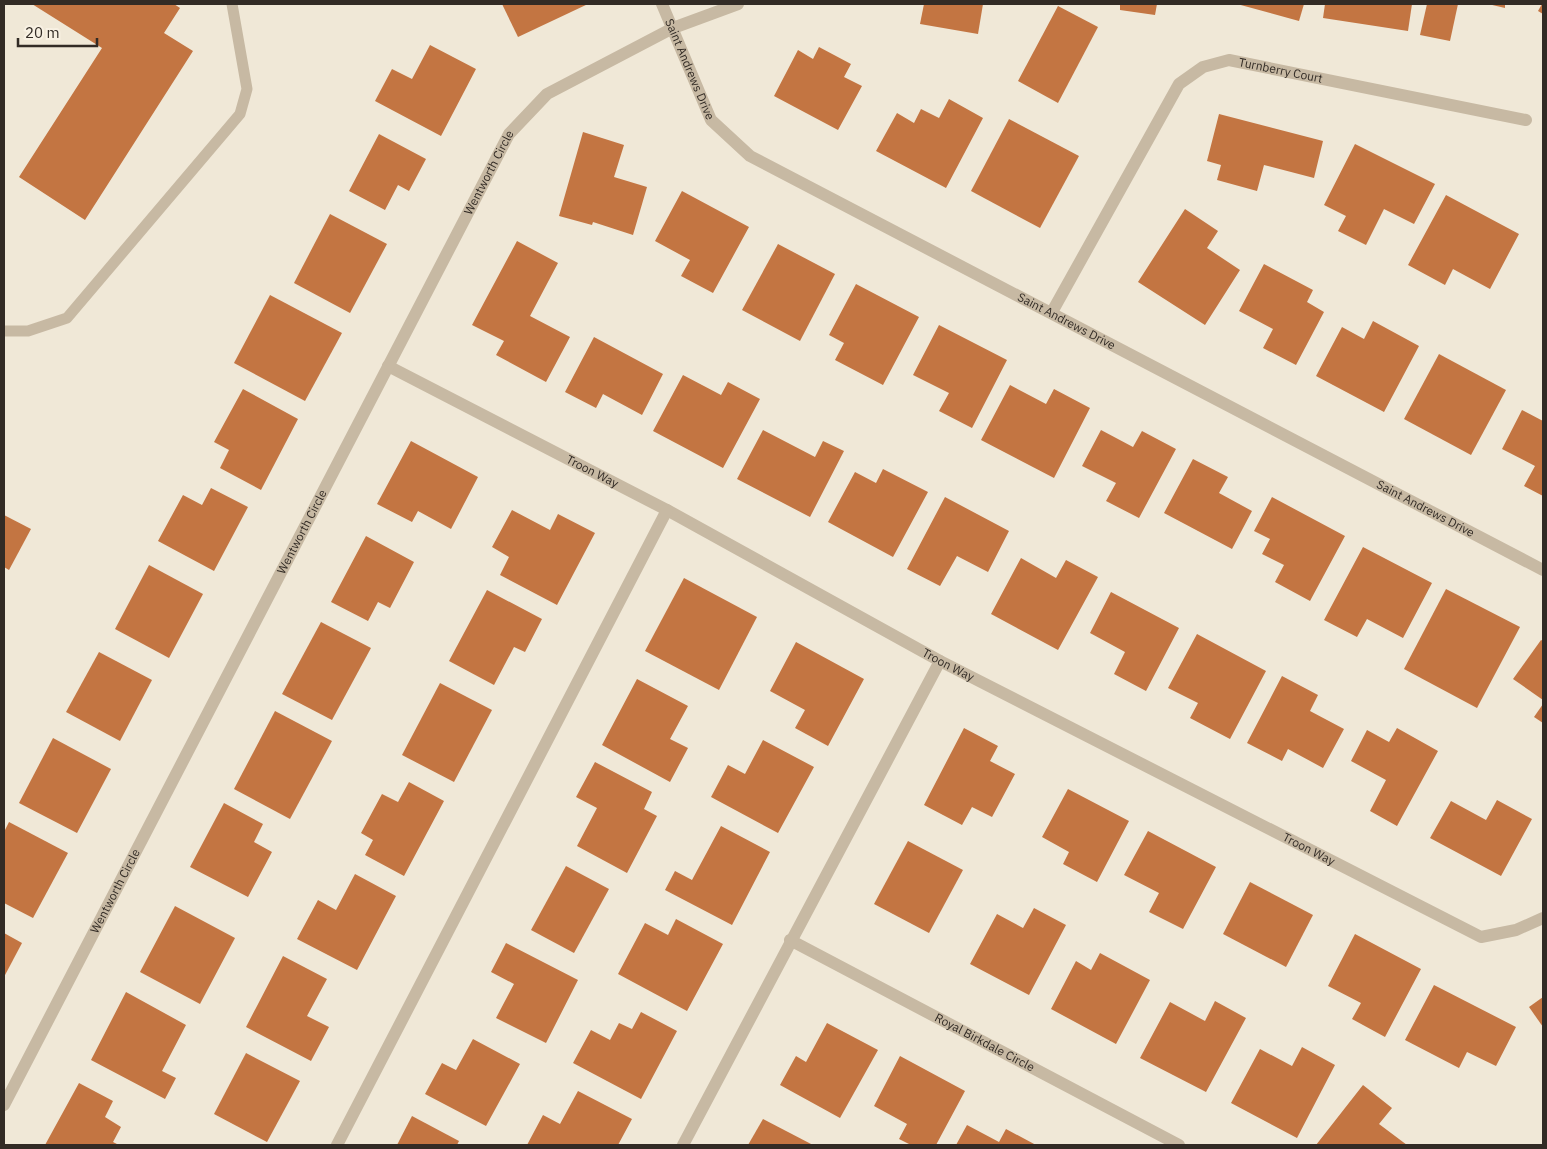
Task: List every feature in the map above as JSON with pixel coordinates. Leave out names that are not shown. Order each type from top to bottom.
[{"type":"street","name":"Saint Andrews Drive","points":[[662,4],[711,120],[750,156],[1543,570]]},
{"type":"street","name":"Wentworth Circle","points":[[4,1105],[509,134],[547,94],[673,28],[738,4]]},
{"type":"street","name":"Turnberry Court","points":[[1052,312],[1179,84],[1203,67],[1229,60],[1526,120]]},
{"type":"street","name":"Troon Way","points":[[388,366],[667,510],[940,661],[1481,937],[1516,930],[1543,918]]},
{"type":"street","points":[[337,1145],[667,510]]},
{"type":"street","points":[[683,1145],[790,940],[940,661]]},
{"type":"street","name":"Royal Birkdale Circle","points":[[790,940],[1180,1145]]},
{"type":"lane","points":[[4,331],[28,331],[67,318],[240,114],[247,89],[232,4]]},
{"type":"building","points":[[32,4],[174,4],[180,8],[164,33],[193,51],[85,220],[19,177],[102,48]]},
{"type":"building","points":[[502,4],[588,4],[518,37]]},
{"type":"building","points":[[924,4],[983,4],[978,34],[920,24]]},
{"type":"building","points":[[1120,4],[1157,4],[1155,15],[1120,10]]},
{"type":"building","points":[[1237,4],[1304,4],[1299,21]]},
{"type":"building","points":[[1325,4],[1412,4],[1408,31],[1323,18]]},
{"type":"building","points":[[1427,4],[1458,4],[1450,41],[1420,35]]},
{"type":"building","points":[[1488,4],[1505,4],[1505,8]]},
{"type":"building","points":[[1543,4],[1543,14],[1538,11]]},
{"type":"building","points":[[1058,6],[1098,27],[1058,103],[1018,81]]},
{"type":"building","points":[[430,45],[476,69],[441,136],[375,101],[392,69],[412,79]]},
{"type":"building","points":[[819,47],[851,64],[844,77],[862,86],[838,130],[774,96],[798,50],[813,59]]},
{"type":"building","points":[[949,99],[983,118],[946,188],[876,151],[897,113],[914,123],[921,109],[939,118]]},
{"type":"building","points":[[1219,114],[1323,141],[1314,178],[1264,165],[1257,191],[1217,180],[1221,165],[1207,161]]},
{"type":"building","points":[[1009,119],[1079,156],[1040,228],[971,191]]},
{"type":"building","points":[[583,132],[624,145],[614,177],[647,187],[633,235],[593,222],[592,225],[559,216]]},
{"type":"building","points":[[379,134],[426,159],[409,191],[398,185],[385,210],[349,191]]},
{"type":"building","points":[[1355,144],[1435,184],[1414,224],[1384,209],[1366,245],[1338,231],[1346,216],[1324,205]]},
{"type":"building","points":[[682,191],[749,227],[713,293],[681,276],[690,260],[655,241]]},
{"type":"building","points":[[1446,195],[1519,234],[1490,289],[1453,269],[1445,285],[1408,265]]},
{"type":"building","points":[[1185,209],[1218,231],[1207,248],[1240,270],[1205,325],[1138,282]]},
{"type":"building","points":[[330,214],[387,244],[350,313],[294,283]]},
{"type":"building","points":[[517,241],[558,263],[530,316],[570,337],[546,382],[496,355],[504,341],[472,325]]},
{"type":"building","points":[[778,244],[835,274],[800,341],[742,310]]},
{"type":"building","points":[[1264,264],[1313,290],[1307,302],[1324,312],[1296,365],[1263,348],[1273,329],[1239,311]]},
{"type":"building","points":[[856,284],[919,317],[883,385],[835,360],[844,343],[829,335]]},
{"type":"building","points":[[270,295],[342,333],[305,401],[234,363]]},
{"type":"building","points":[[1373,321],[1419,346],[1384,412],[1316,376],[1342,327],[1364,339]]},
{"type":"building","points":[[939,325],[1007,360],[972,428],[939,411],[949,393],[913,375]]},
{"type":"building","points":[[594,337],[663,374],[642,415],[603,394],[596,408],[565,392]]},
{"type":"building","points":[[1439,354],[1506,390],[1471,455],[1404,419]]},
{"type":"building","points":[[683,375],[721,395],[728,382],[760,399],[723,468],[653,431]]},
{"type":"building","points":[[1010,385],[1046,404],[1054,389],[1090,408],[1054,478],[981,440]]},
{"type":"building","points":[[243,389],[298,419],[261,490],[220,468],[229,450],[214,442]]},
{"type":"building","points":[[1522,410],[1543,421],[1543,496],[1524,486],[1535,466],[1502,449]]},
{"type":"building","points":[[763,430],[815,457],[823,441],[844,451],[810,517],[737,479]]},
{"type":"building","points":[[1101,430],[1133,447],[1142,431],[1176,449],[1139,518],[1106,501],[1116,483],[1082,466]]},
{"type":"building","points":[[411,441],[478,477],[451,529],[418,511],[412,522],[377,504]]},
{"type":"building","points":[[1193,459],[1228,477],[1219,493],[1252,511],[1232,549],[1164,513]]},
{"type":"building","points":[[883,469],[928,492],[893,557],[828,522],[855,472],[876,483]]},
{"type":"building","points":[[211,488],[248,507],[214,571],[158,541],[183,495],[202,505]]},
{"type":"building","points":[[945,497],[1009,531],[988,572],[957,556],[940,586],[907,569]]},
{"type":"building","points":[[1272,497],[1345,536],[1310,601],[1275,582],[1284,565],[1262,554],[1270,539],[1254,531]]},
{"type":"building","points":[[512,510],[550,530],[558,514],[595,533],[557,605],[500,575],[509,557],[492,547]]},
{"type":"building","points":[[4,515],[31,529],[9,570],[4,567]]},
{"type":"building","points":[[366,536],[414,562],[390,608],[378,602],[368,621],[331,602]]},
{"type":"building","points":[[1363,547],[1432,583],[1403,638],[1367,619],[1357,637],[1324,620]]},
{"type":"building","points":[[1021,558],[1056,578],[1066,560],[1098,577],[1058,650],[991,614]]},
{"type":"building","points":[[149,565],[203,594],[169,658],[115,629]]},
{"type":"building","points":[[684,578],[757,617],[719,690],[645,651]]},
{"type":"building","points":[[1446,589],[1520,627],[1477,708],[1404,669]]},
{"type":"building","points":[[487,590],[542,619],[525,652],[514,647],[494,685],[449,661]]},
{"type":"building","points":[[1111,592],[1179,628],[1146,691],[1114,674],[1125,652],[1090,633]]},
{"type":"building","points":[[321,622],[371,648],[332,720],[282,694]]},
{"type":"building","points":[[1197,634],[1266,671],[1230,739],[1190,718],[1198,703],[1168,688]]},
{"type":"building","points":[[1541,640],[1543,641],[1543,700],[1513,679]]},
{"type":"building","points":[[796,642],[864,679],[828,746],[795,728],[805,710],[770,691]]},
{"type":"building","points":[[99,652],[152,680],[120,741],[66,712]]},
{"type":"building","points":[[1282,676],[1318,695],[1310,711],[1344,729],[1323,768],[1288,749],[1282,761],[1247,743]]},
{"type":"building","points":[[637,679],[688,706],[670,739],[688,748],[670,782],[602,745]]},
{"type":"building","points":[[440,683],[492,710],[454,782],[402,755]]},
{"type":"building","points":[[1543,704],[1543,723],[1534,717]]},
{"type":"building","points":[[275,711],[332,741],[290,819],[234,789]]},
{"type":"building","points":[[964,728],[998,746],[990,761],[1015,774],[992,817],[972,807],[962,825],[924,805]]},
{"type":"building","points":[[1397,728],[1438,751],[1397,826],[1370,811],[1386,780],[1351,761],[1367,730],[1389,742]]},
{"type":"building","points":[[53,738],[111,769],[77,833],[19,803]]},
{"type":"building","points":[[763,740],[814,767],[778,833],[711,797],[728,765],[745,774]]},
{"type":"building","points":[[595,762],[652,792],[644,809],[657,816],[627,873],[577,846],[597,808],[576,797]]},
{"type":"building","points":[[409,782],[444,801],[404,876],[365,855],[373,840],[361,833],[382,794],[398,802]]},
{"type":"building","points":[[1068,789],[1129,821],[1097,882],[1063,864],[1069,852],[1042,837]]},
{"type":"building","points":[[1497,800],[1532,819],[1501,876],[1430,838],[1451,801],[1486,820]]},
{"type":"building","points":[[224,803],[263,824],[254,842],[272,852],[248,897],[190,867]]},
{"type":"building","points":[[9,822],[68,853],[33,918],[4,903],[4,832]]},
{"type":"building","points":[[721,826],[770,852],[732,925],[665,890],[675,871],[692,880]]},
{"type":"building","points":[[1148,831],[1216,867],[1183,929],[1149,912],[1159,893],[1124,875]]},
{"type":"building","points":[[908,841],[963,870],[929,933],[874,904]]},
{"type":"building","points":[[566,866],[609,889],[574,953],[531,930]]},
{"type":"building","points":[[355,874],[396,896],[357,970],[297,939],[318,900],[336,910]]},
{"type":"building","points":[[1250,882],[1313,915],[1286,967],[1223,934]]},
{"type":"building","points":[[175,906],[235,938],[200,1004],[140,972]]},
{"type":"building","points":[[1034,908],[1066,925],[1029,995],[970,964],[997,914],[1023,928]]},
{"type":"building","points":[[676,919],[723,944],[687,1011],[618,974],[645,923],[668,935]]},
{"type":"building","points":[[4,933],[22,943],[4,977]]},
{"type":"building","points":[[1355,934],[1421,969],[1385,1037],[1352,1019],[1361,1003],[1328,986]]},
{"type":"building","points":[[506,943],[578,980],[546,1043],[496,1018],[514,984],[491,972]]},
{"type":"building","points":[[1100,953],[1150,980],[1116,1044],[1051,1009],[1076,961],[1091,970]]},
{"type":"building","points":[[283,956],[327,979],[307,1016],[329,1027],[311,1061],[246,1027]]},
{"type":"building","points":[[1434,985],[1516,1027],[1496,1066],[1467,1052],[1459,1068],[1405,1040]]},
{"type":"building","points":[[126,992],[186,1025],[162,1071],[176,1078],[165,1099],[91,1060]]},
{"type":"building","points":[[1543,997],[1543,1027],[1529,1007]]},
{"type":"building","points":[[1215,1001],[1246,1018],[1206,1092],[1140,1058],[1170,1002],[1205,1021]]},
{"type":"building","points":[[641,1012],[677,1031],[641,1099],[573,1063],[591,1030],[610,1040],[619,1023],[632,1029]]},
{"type":"building","points":[[827,1023],[878,1050],[840,1118],[780,1085],[796,1056],[806,1062]]},
{"type":"building","points":[[473,1039],[520,1064],[486,1126],[425,1094],[442,1063],[456,1070]]},
{"type":"building","points":[[1302,1047],[1335,1065],[1297,1138],[1231,1103],[1260,1049],[1292,1066]]},
{"type":"building","points":[[246,1053],[300,1081],[267,1142],[214,1114]]},
{"type":"building","points":[[900,1056],[965,1091],[936,1145],[911,1145],[899,1139],[907,1124],[874,1106]]},
{"type":"building","points":[[79,1083],[113,1101],[105,1117],[121,1127],[113,1142],[119,1145],[45,1145]]},
{"type":"building","points":[[1363,1085],[1392,1108],[1379,1124],[1407,1145],[1316,1145]]},
{"type":"building","points":[[578,1091],[632,1119],[618,1145],[527,1145],[543,1115],[560,1124]]},
{"type":"building","points":[[412,1116],[459,1141],[457,1145],[397,1145]]},
{"type":"building","points":[[763,1119],[813,1145],[748,1145]]},
{"type":"building","points":[[967,1125],[999,1142],[1006,1129],[1036,1145],[956,1145]]}]
